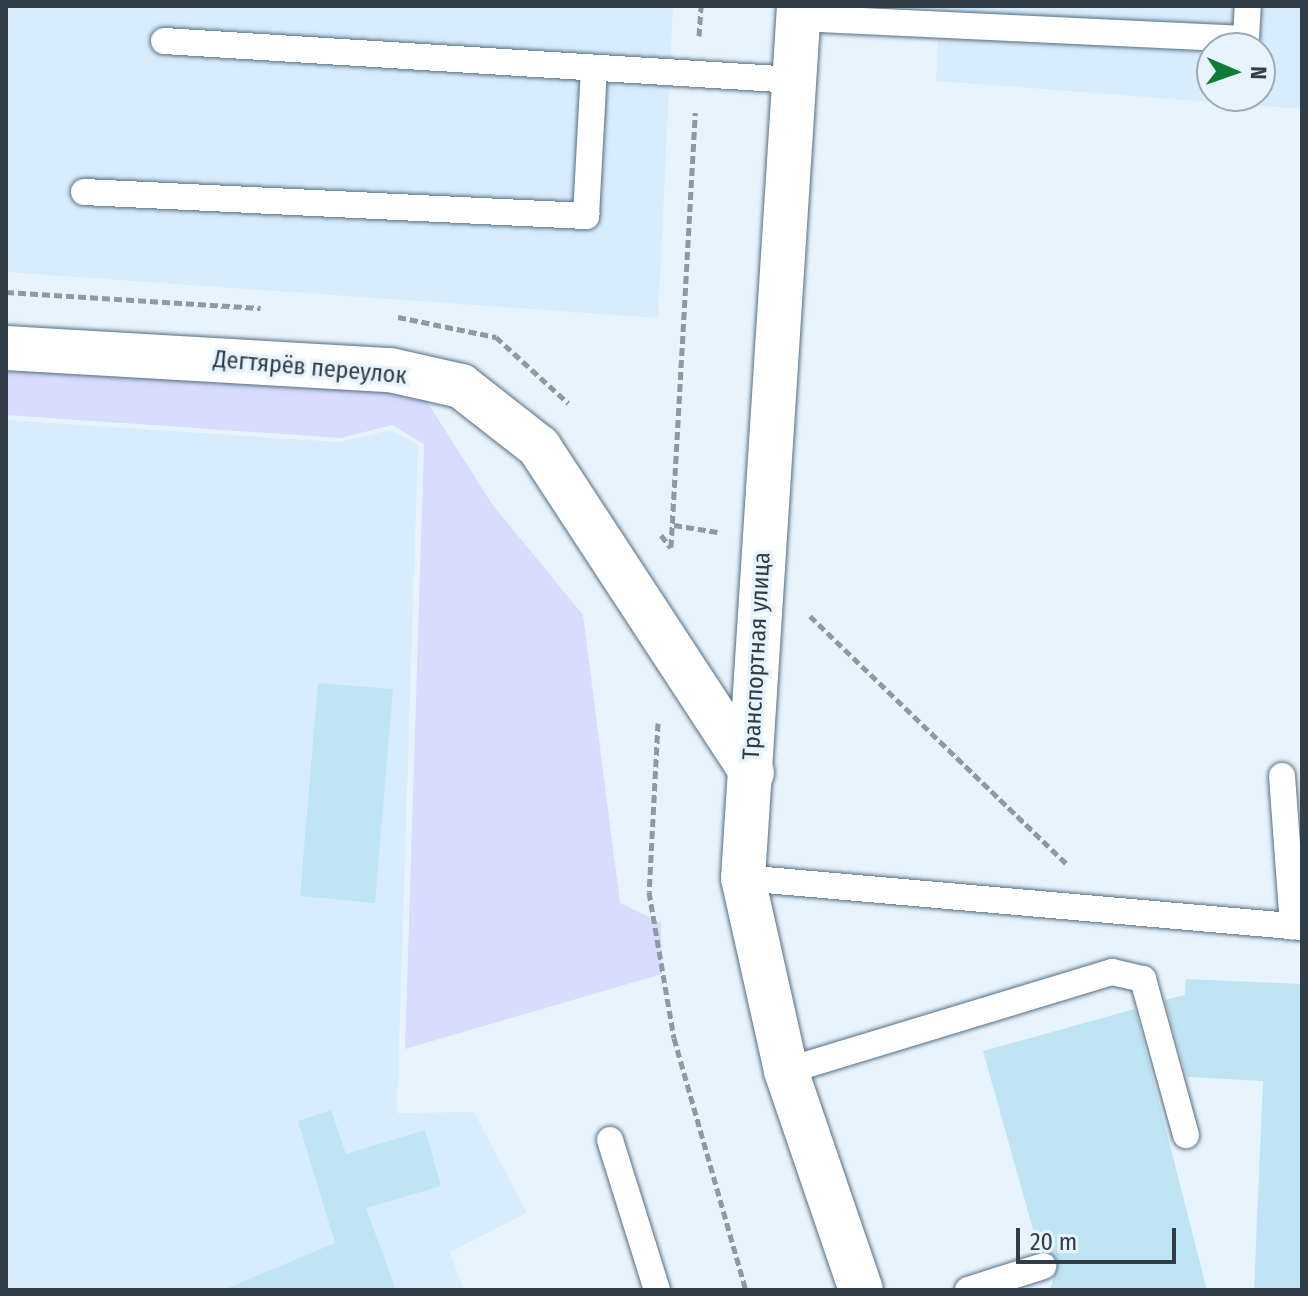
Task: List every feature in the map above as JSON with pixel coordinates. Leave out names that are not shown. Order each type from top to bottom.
[{"type":"street","name":"Транспортная улица","points":[[798,12],[743,878],[786,1071],[861,1290]]},
{"type":"street","name":"Дегтярёв переулок","points":[[6,348],[390,370],[461,386],[539,447],[752,773]]},
{"type":"lane","points":[[798,12],[1033,18],[1246,39],[1248,6]]},
{"type":"lane","points":[[164,41],[794,80]]},
{"type":"lane","points":[[84,192],[586,216],[594,68]]},
{"type":"lane","points":[[743,878],[1298,927],[1282,776]]},
{"type":"lane","points":[[786,1071],[1112,972],[1143,979],[1186,1135]]},
{"type":"lane","points":[[610,1140],[657,1290]]},
{"type":"lane","points":[[968,1290],[1043,1266]]},
{"type":"path","points":[[671,548],[701,6]]},
{"type":"path","points":[[674,525],[727,534]]},
{"type":"path","points":[[807,613],[1115,911]]},
{"type":"path","points":[[659,719],[649,892],[674,1038],[746,1290]]},
{"type":"shaded area","points":[[6,6],[673,6],[658,318],[6,272]]},
{"type":"shaded area","points":[[940,6],[1302,6],[1302,109],[1276,107],[1276,32],[1196,32],[1196,101],[936,81]]},
{"type":"shaded area","points":[[6,355],[389,378],[424,397],[492,504],[583,615],[620,903],[661,923],[662,974],[405,1049],[424,444],[392,425],[341,438],[6,415]]},
{"type":"shaded area","points":[[6,420],[339,442],[390,430],[418,445],[397,1113],[474,1112],[527,1213],[450,1252],[464,1290],[6,1290]]},
{"type":"building","points":[[318,683],[393,689],[375,903],[300,896]]},
{"type":"building","points":[[1186,979],[1302,984],[1302,1290],[1254,1290],[1263,1081],[1187,1077],[1165,1000],[1185,995]]},
{"type":"building","points":[[1135,1009],[1207,1290],[1050,1290],[1058,1262],[1039,1251],[983,1051]]},
{"type":"building","points":[[331,1110],[346,1154],[425,1130],[441,1186],[366,1208],[396,1290],[223,1290],[335,1243],[298,1121]]}]
